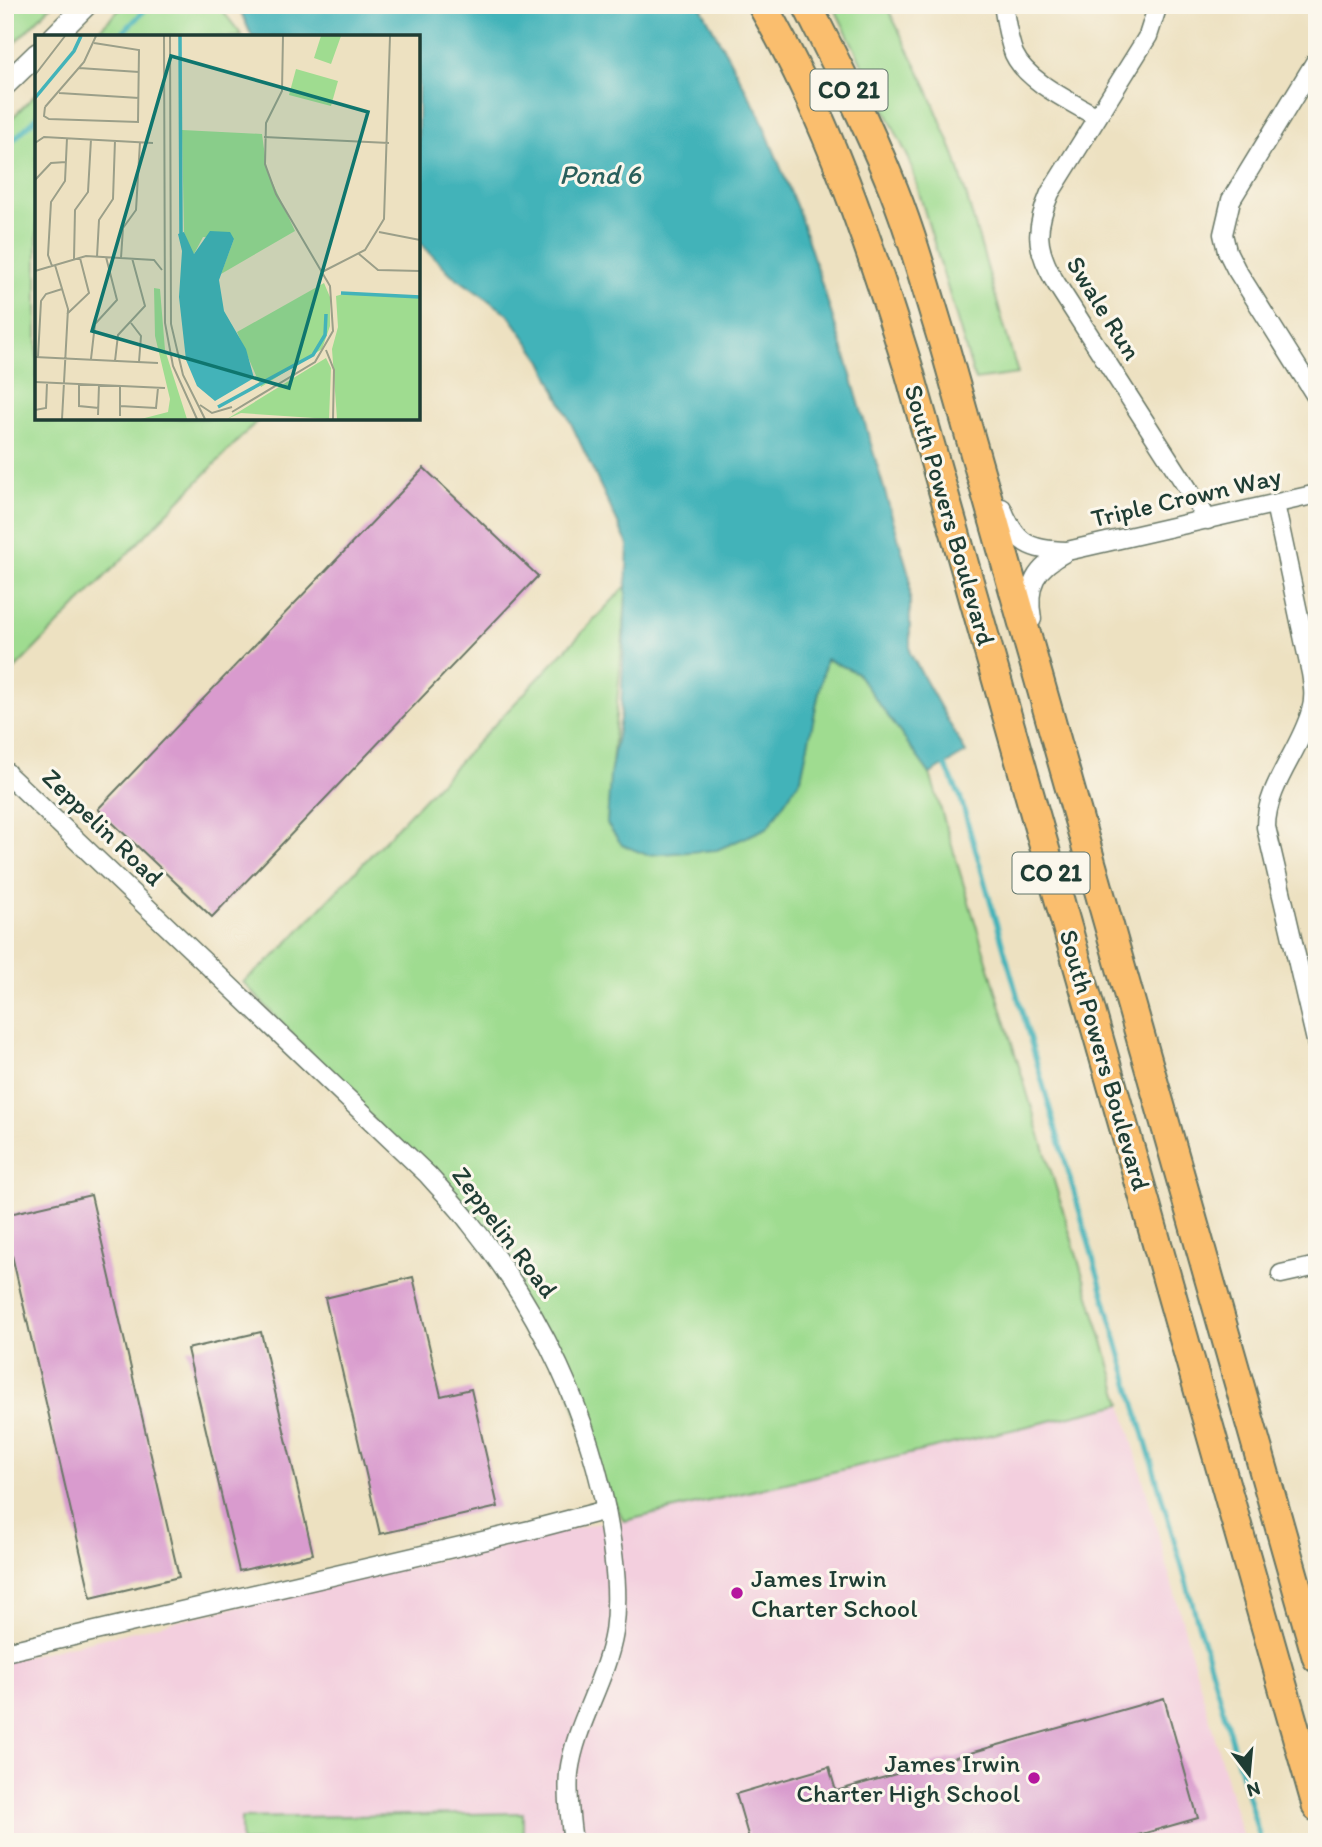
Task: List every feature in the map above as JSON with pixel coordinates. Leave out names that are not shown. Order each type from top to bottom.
[{"type":"highway","name":"South Powers Boulevard","points":[[762,5],[831,144],[869,243],[908,367],[1317,1807]]},
{"type":"highway","name":"South Powers Boulevard","points":[[807,5],[889,177],[910,235],[1317,1658]]},
{"type":"highway","points":[[1302,1754],[1317,1822]]},
{"type":"street","points":[[56,35],[86,5]]},
{"type":"street","points":[[1003,5],[1014,53],[1022,66],[1034,78],[1097,117]]},
{"type":"street","name":"Swale Run","points":[[1158,5],[1148,36],[1046,202],[1038,230],[1045,265],[1208,520]]},
{"type":"street","points":[[5,85],[35,56]]},
{"type":"street","points":[[1317,59],[1231,200],[1223,234],[1227,251],[1236,269],[1317,398]]},
{"type":"street","name":"Triple Crown Way","points":[[950,368],[1010,528],[1018,539],[1030,546],[1067,551]]},
{"type":"street","name":"Triple Crown Way","points":[[1060,757],[1029,604],[1038,573],[1049,560],[1067,551],[1317,494]]},
{"type":"street","points":[[1275,505],[1314,694],[1305,727],[1266,810],[1266,827],[1317,1045]]},
{"type":"street","name":"Zeppelin Road","points":[[5,773],[418,1166],[470,1222],[514,1285],[547,1340],[583,1427],[606,1510],[616,1566],[618,1596],[610,1651],[569,1772],[573,1842]]},
{"type":"street","points":[[1281,1274],[1317,1266]]},
{"type":"street","points":[[5,1651],[530,1531],[606,1510]]},
{"type":"shaded area","name":"James Irwin Charter School","points":[[1122,1404],[1244,1842],[5,1842],[5,1661],[593,1524],[624,1521]]},
{"type":"green space","points":[[5,5],[52,5],[5,53]]},
{"type":"green space","points":[[124,5],[218,5],[241,35],[94,35]]},
{"type":"green space","points":[[833,5],[886,5],[925,83],[955,156],[1018,374],[975,380],[909,159]]},
{"type":"green space","points":[[35,95],[35,420],[258,420],[5,679],[5,125]]},
{"type":"green space","points":[[627,585],[607,823],[801,778],[826,659],[856,672],[930,774],[1122,1404],[624,1521],[597,1470],[567,1385],[470,1222],[243,982],[275,956]]},
{"type":"green space","points":[[523,1813],[523,1842],[241,1842],[241,1818]]},
{"type":"water","name":"Pond 6","points":[[238,5],[700,5],[759,114],[799,213],[847,362],[910,578],[910,653],[966,753],[930,774],[856,672],[826,659],[801,778],[767,828],[717,850],[647,855],[622,845],[607,824],[610,775],[621,713],[628,545],[542,361],[508,314],[451,274],[420,243],[420,35],[251,35]]},
{"type":"building","points":[[424,468],[538,576],[212,917],[98,809]]},
{"type":"building","points":[[91,1195],[179,1577],[91,1598],[5,1225],[5,1215]]},
{"type":"building","points":[[413,1277],[441,1396],[471,1389],[498,1507],[380,1534],[325,1298]]},
{"type":"building","points":[[261,1332],[313,1554],[239,1571],[187,1349]]},
{"type":"building","name":"James Irwin Charter High School","points":[[1164,1698],[1198,1818],[1114,1842],[750,1842],[736,1794],[829,1767],[836,1791]]},
{"type":"waterway","points":[[120,35],[150,5]]},
{"type":"waterway","points":[[5,148],[35,119]]},
{"type":"waterway","points":[[943,761],[960,796],[1261,1842]]},
{"type":"place","name":"James Irwin Charter School","points":[[737,1593]]},
{"type":"place","name":"James Irwin Charter High School","points":[[1034,1778]]}]
